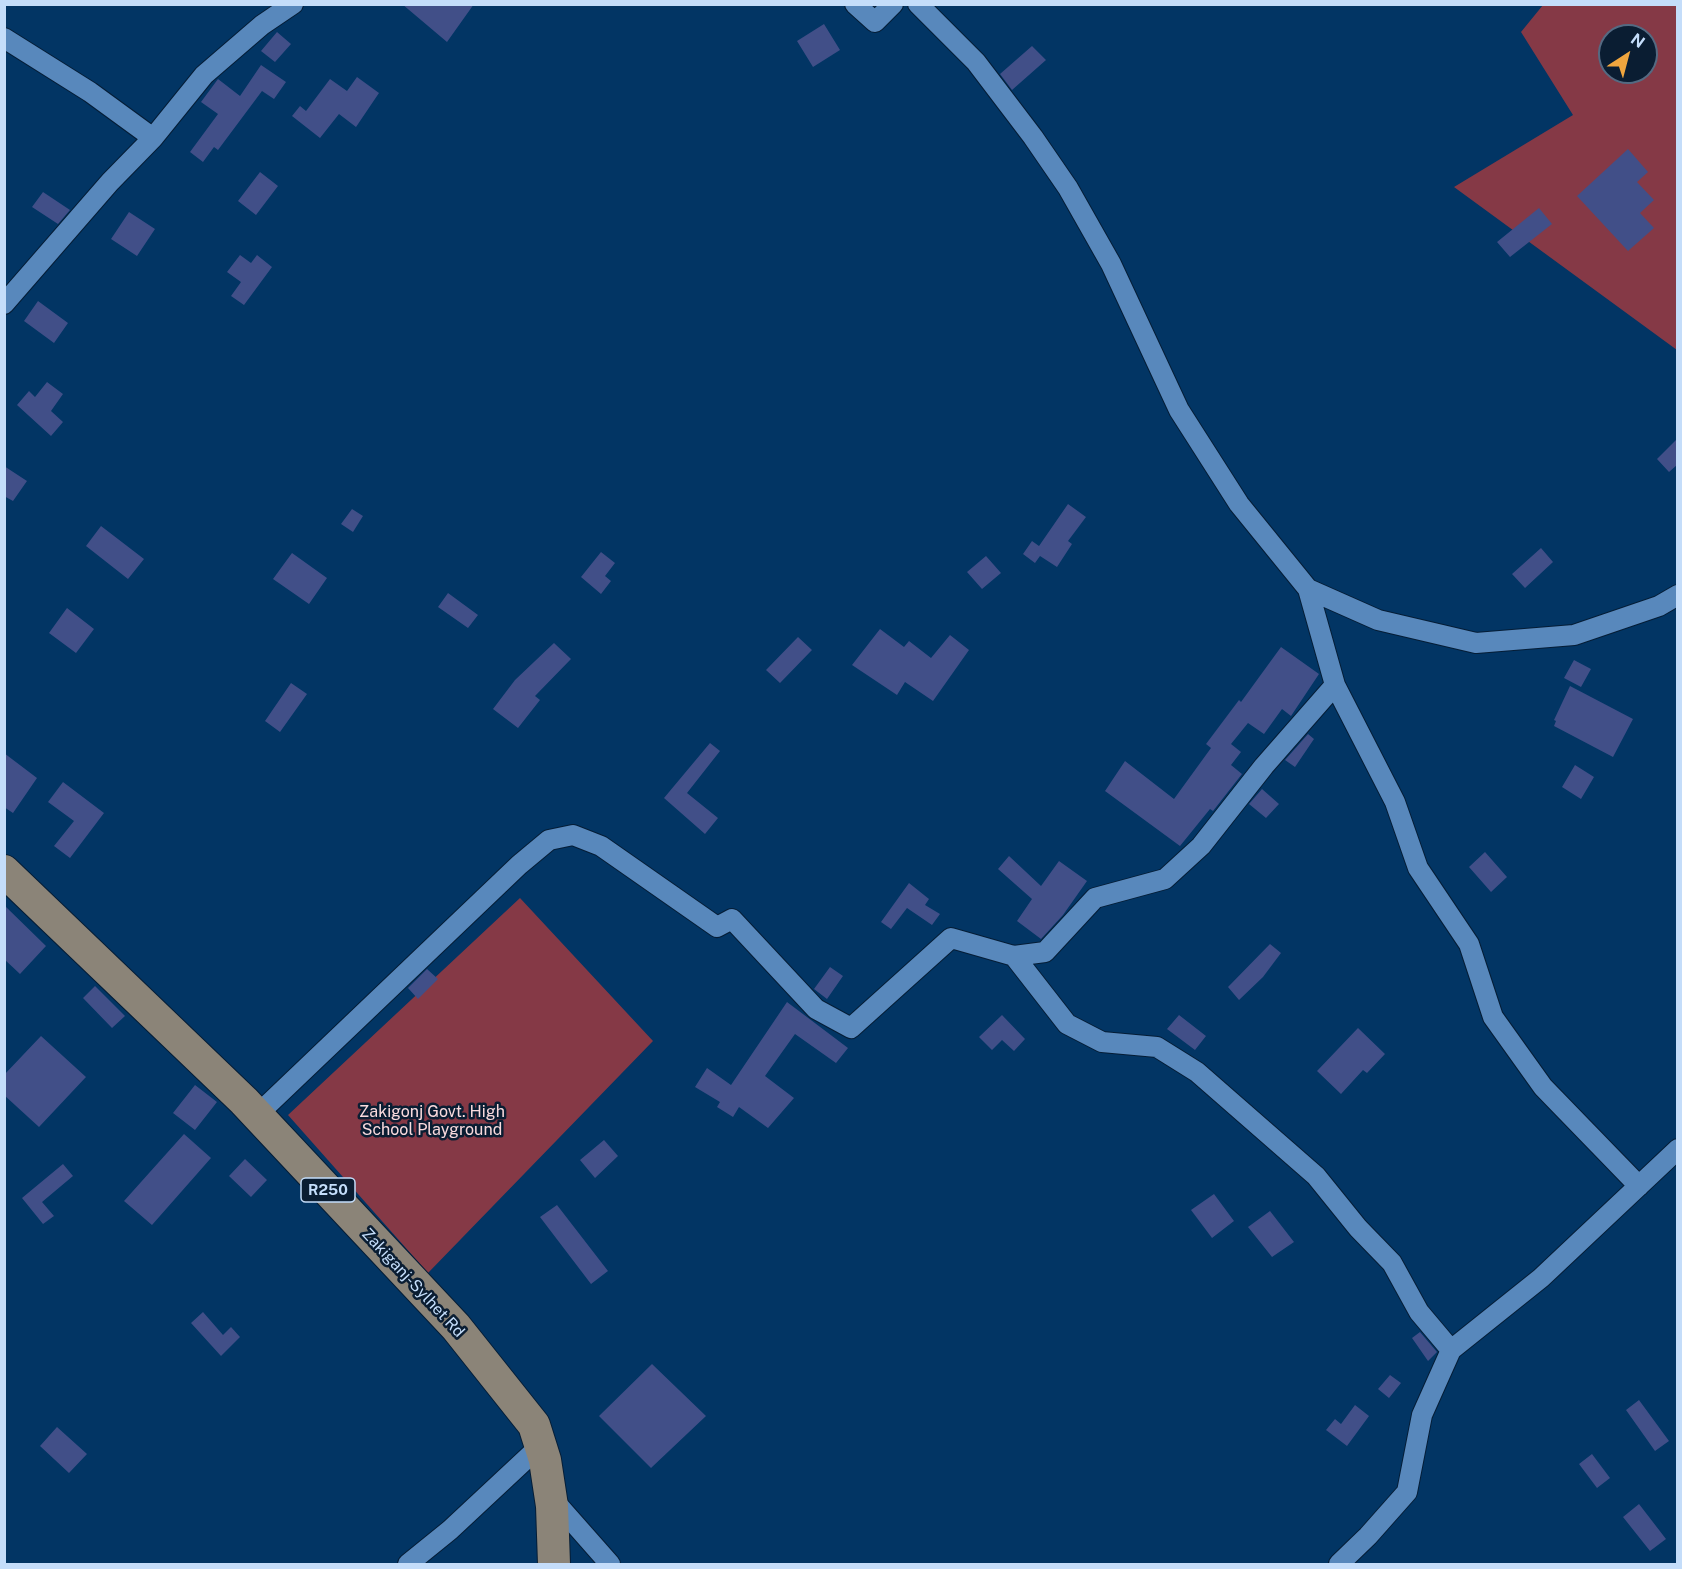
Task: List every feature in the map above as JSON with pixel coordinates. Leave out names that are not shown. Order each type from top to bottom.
[{"type":"main road","name":"Zakiganj-Sylhet Rd","points":[[4,871],[257,1115],[456,1327],[534,1425],[550,1496],[554,1564]]},
{"type":"street","points":[[4,303],[110,182],[153,138],[204,75],[262,25],[293,4]]},
{"type":"street","points":[[855,4],[875,22],[893,4]]},
{"type":"street","points":[[918,4],[976,62],[1056,171],[1111,264],[1179,410],[1239,504],[1308,589],[1335,685],[1395,801],[1418,868],[1469,944],[1493,1017],[1543,1086],[1639,1186]]},
{"type":"street","points":[[4,38],[90,92],[153,138]]},
{"type":"street","points":[[1308,589],[1378,620],[1476,643],[1574,635],[1659,606],[1677,595]]},
{"type":"street","points":[[257,1115],[519,865],[549,840],[573,835],[601,846],[717,927],[732,919],[816,1008],[851,1028],[951,938],[1014,956],[1045,952],[1095,898],[1165,879],[1201,846],[1264,766],[1335,685]]},
{"type":"street","points":[[1014,956],[1067,1024],[1102,1042],[1156,1047],[1197,1072],[1316,1176],[1358,1228],[1392,1263],[1419,1312],[1451,1350]]},
{"type":"street","points":[[1339,1564],[1368,1536],[1407,1492],[1422,1415],[1451,1350],[1541,1278],[1677,1149]]},
{"type":"street","points":[[408,1564],[450,1530],[540,1446]]},
{"type":"street","points":[[550,1496],[610,1564]]},
{"type":"green space","points":[[1543,5],[1677,5],[1677,350],[1454,187],[1573,115],[1521,32]]},
{"type":"green space","name":"Zakigonj Govt. High School Playground","points":[[520,898],[653,1041],[428,1273],[288,1115]]},
{"type":"building","points":[[402,4],[474,4],[447,42]]},
{"type":"building","points":[[824,24],[840,50],[813,67],[797,41]]},
{"type":"building","points":[[277,32],[291,44],[275,62],[261,51]]},
{"type":"building","points":[[1032,46],[1046,60],[1012,90],[1000,74]]},
{"type":"building","points":[[261,65],[286,82],[274,99],[262,91],[218,150],[214,147],[203,162],[190,152],[218,114],[201,102],[218,79],[240,96]]},
{"type":"building","points":[[357,77],[379,93],[356,127],[339,114],[320,138],[292,116],[300,106],[306,111],[330,79],[347,91]]},
{"type":"building","points":[[1628,149],[1648,172],[1637,182],[1654,200],[1640,213],[1654,228],[1628,251],[1577,196]]},
{"type":"building","points":[[260,172],[278,186],[256,215],[238,201]]},
{"type":"building","points":[[43,192],[70,210],[58,224],[32,207]]},
{"type":"building","points":[[1539,208],[1552,224],[1510,257],[1497,242]]},
{"type":"building","points":[[129,212],[155,229],[137,256],[111,239]]},
{"type":"building","points":[[240,255],[251,263],[257,255],[272,267],[244,305],[231,296],[241,282],[227,272]]},
{"type":"building","points":[[38,301],[68,323],[54,343],[24,321]]},
{"type":"building","points":[[47,382],[63,394],[51,411],[63,422],[51,436],[17,405],[29,391],[35,397]]},
{"type":"building","points":[[1677,439],[1677,465],[1669,472],[1657,459]]},
{"type":"building","points":[[4,466],[27,481],[13,501],[4,496]]},
{"type":"building","points":[[1068,504],[1086,517],[1068,541],[1072,544],[1057,567],[1040,556],[1035,563],[1023,554],[1032,541],[1039,546]]},
{"type":"building","points":[[352,509],[363,516],[353,532],[341,524]]},
{"type":"building","points":[[101,526],[144,559],[128,579],[86,546]]},
{"type":"building","points":[[1541,548],[1553,562],[1525,588],[1512,574]]},
{"type":"building","points":[[601,552],[615,563],[605,576],[611,581],[601,594],[581,577]]},
{"type":"building","points":[[292,553],[327,578],[309,604],[273,579]]},
{"type":"building","points":[[986,556],[1001,573],[982,589],[967,572]]},
{"type":"building","points":[[448,593],[478,615],[468,628],[438,607]]},
{"type":"building","points":[[67,608],[94,629],[76,653],[49,633]]},
{"type":"building","points":[[880,629],[904,647],[909,641],[931,658],[950,635],[969,650],[933,701],[905,682],[897,695],[852,665]]},
{"type":"building","points":[[798,637],[812,650],[780,683],[766,670]]},
{"type":"building","points":[[554,643],[571,659],[535,696],[540,700],[518,728],[493,709],[515,680]]},
{"type":"building","points":[[1281,647],[1319,674],[1291,716],[1282,709],[1264,734],[1248,723],[1231,744],[1241,752],[1231,765],[1242,774],[1213,811],[1210,809],[1180,846],[1105,791],[1125,761],[1174,799],[1211,748],[1206,744],[1239,700],[1241,702]]},
{"type":"building","points":[[1574,660],[1591,669],[1581,687],[1564,678]]},
{"type":"building","points":[[291,683],[307,694],[280,732],[265,721]]},
{"type":"building","points":[[1570,686],[1633,719],[1613,757],[1554,726],[1556,721],[1554,720]]},
{"type":"building","points":[[1308,734],[1314,739],[1295,767],[1285,760]]},
{"type":"building","points":[[710,743],[720,751],[687,793],[718,818],[705,834],[664,798]]},
{"type":"building","points":[[4,753],[37,778],[13,813],[4,807]]},
{"type":"building","points":[[1575,765],[1594,777],[1581,799],[1562,787]]},
{"type":"building","points":[[63,782],[104,813],[70,858],[54,846],[74,821],[48,802]]},
{"type":"building","points":[[1262,789],[1279,804],[1266,818],[1249,804]]},
{"type":"building","points":[[1485,852],[1507,877],[1491,892],[1469,867]]},
{"type":"building","points":[[1009,856],[1041,886],[1059,861],[1087,881],[1063,915],[1041,939],[1017,921],[1032,899],[998,869]]},
{"type":"building","points":[[909,883],[929,899],[925,905],[940,914],[932,925],[907,908],[891,929],[881,922]]},
{"type":"building","points":[[4,905],[46,946],[20,974],[4,959]]},
{"type":"building","points":[[1270,944],[1281,953],[1263,977],[1239,1000],[1228,987]]},
{"type":"building","points":[[830,967],[843,976],[827,999],[814,989]]},
{"type":"building","points":[[427,969],[438,979],[418,999],[408,988]]},
{"type":"building","points":[[95,986],[125,1016],[112,1028],[83,998]]},
{"type":"building","points":[[787,1002],[848,1048],[836,1063],[795,1034],[765,1076],[794,1098],[768,1128],[739,1107],[733,1117],[717,1107],[720,1102],[695,1087],[707,1068],[731,1085]]},
{"type":"building","points":[[1002,1015],[1025,1039],[1014,1051],[1002,1040],[992,1050],[979,1037]]},
{"type":"building","points":[[1179,1015],[1206,1036],[1195,1050],[1167,1029]]},
{"type":"building","points":[[1358,1028],[1385,1054],[1367,1073],[1363,1070],[1341,1094],[1317,1071]]},
{"type":"building","points":[[41,1036],[86,1077],[39,1127],[4,1095],[4,1075]]},
{"type":"building","points":[[195,1085],[217,1102],[195,1130],[173,1113]]},
{"type":"building","points":[[184,1134],[211,1158],[152,1225],[124,1201]]},
{"type":"building","points":[[604,1140],[618,1156],[595,1178],[580,1160]]},
{"type":"building","points":[[245,1159],[267,1180],[251,1197],[229,1176]]},
{"type":"building","points":[[63,1164],[73,1176],[42,1202],[54,1216],[43,1224],[22,1198]]},
{"type":"building","points":[[1214,1194],[1234,1221],[1212,1238],[1191,1210]]},
{"type":"building","points":[[557,1205],[608,1271],[591,1284],[540,1217]]},
{"type":"building","points":[[1270,1211],[1294,1242],[1272,1257],[1248,1227]]},
{"type":"building","points":[[203,1312],[223,1335],[231,1327],[240,1337],[221,1356],[191,1323]]},
{"type":"building","points":[[1420,1332],[1437,1352],[1428,1361],[1412,1338]]},
{"type":"building","points":[[652,1364],[706,1416],[651,1468],[599,1416]]},
{"type":"building","points":[[1390,1375],[1401,1383],[1389,1398],[1378,1389]]},
{"type":"building","points":[[1639,1400],[1669,1441],[1655,1451],[1626,1410]]},
{"type":"building","points":[[1355,1405],[1369,1416],[1347,1446],[1326,1430],[1335,1419],[1341,1424]]},
{"type":"building","points":[[57,1427],[87,1454],[69,1473],[40,1446]]},
{"type":"building","points":[[1592,1454],[1610,1478],[1597,1488],[1579,1464]]},
{"type":"building","points":[[1639,1504],[1666,1539],[1650,1551],[1623,1517]]}]
